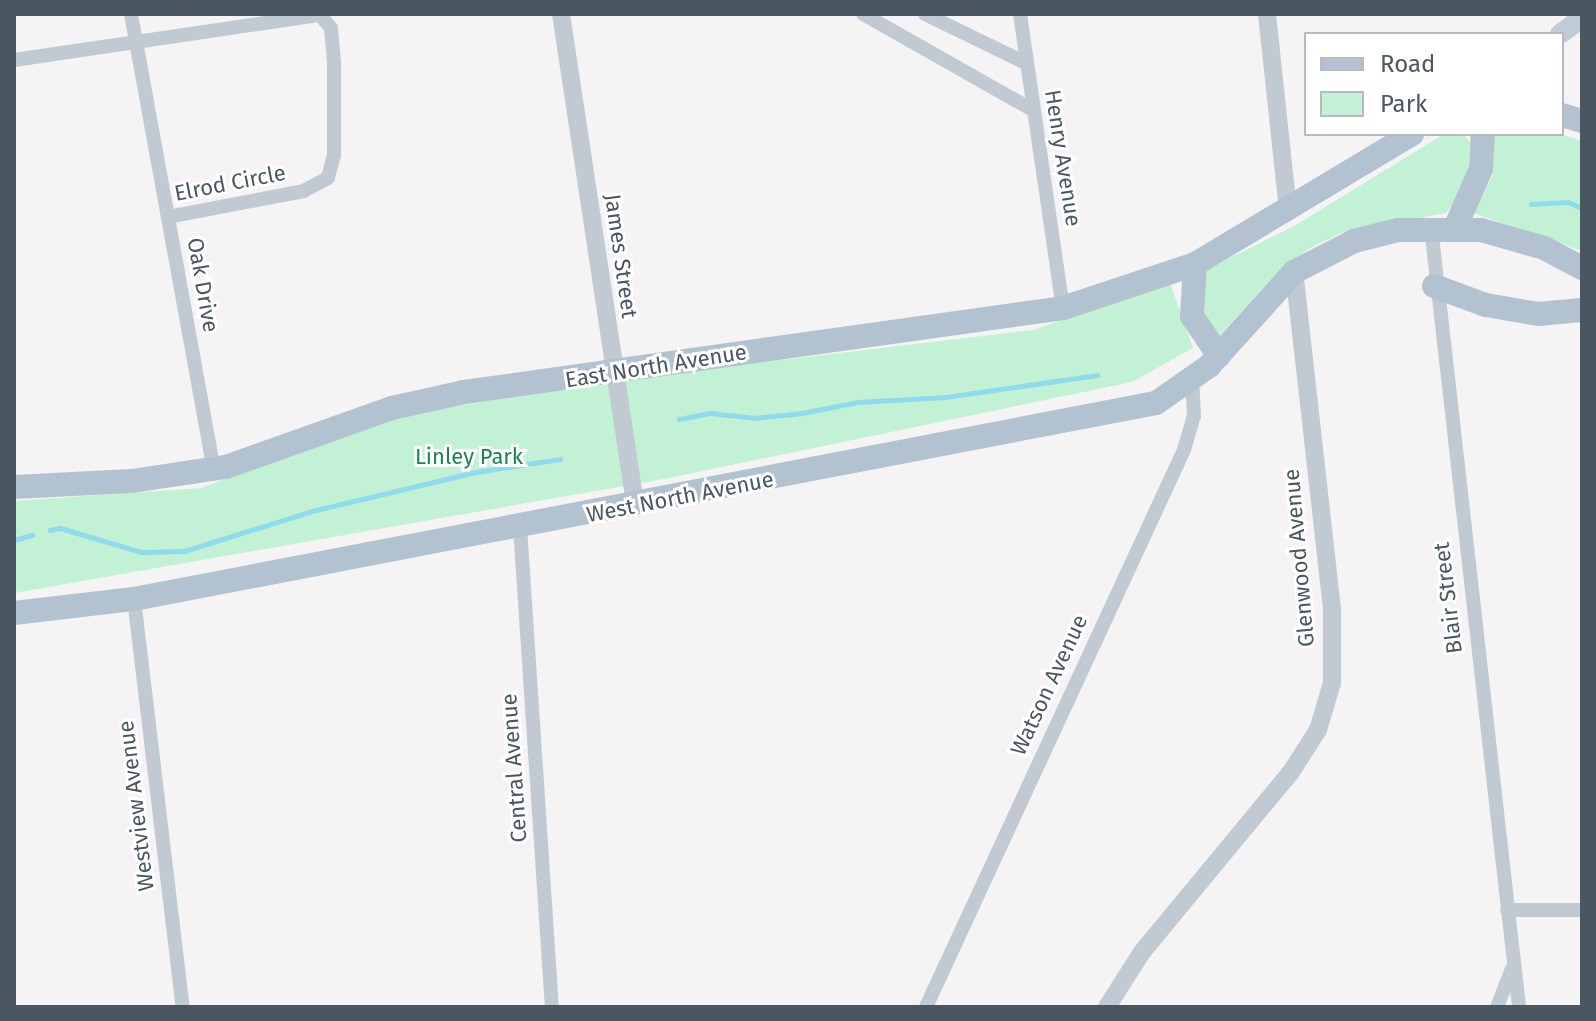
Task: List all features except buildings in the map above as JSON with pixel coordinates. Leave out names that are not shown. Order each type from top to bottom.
[{"type":"main road","points":[[1563,32],[1582,18]]},
{"type":"main road","points":[[1288,212],[1409,136]]},
{"type":"main road","points":[[1443,227],[1481,169],[1483,136]]},
{"type":"main road","name":"East North Avenue","points":[[14,487],[132,481],[214,469],[392,408],[464,392],[1063,308],[1195,264],[1288,212]]},
{"type":"main road","points":[[1294,272],[1354,241],[1443,227],[1544,248],[1582,268]]},
{"type":"main road","points":[[1195,264],[1192,316],[1219,356]]},
{"type":"main road","name":"West North Avenue","points":[[14,613],[134,599],[1156,403],[1219,356],[1294,272]]},
{"type":"main road","points":[[1434,286],[1486,305],[1538,314],[1582,310]]},
{"type":"street","name":"Oak Drive","points":[[131,14],[214,469]]},
{"type":"street","name":"James Street","points":[[561,14],[635,504]]},
{"type":"street","points":[[863,14],[1033,110]]},
{"type":"street","points":[[925,14],[1026,63]]},
{"type":"street","points":[[959,14],[961,32]]},
{"type":"street","name":"Henry Avenue","points":[[1020,14],[1063,308]]},
{"type":"street","points":[[1267,14],[1288,212]]},
{"type":"street","name":"Elrod Circle","points":[[136,42],[320,15],[331,28],[334,155],[328,178],[304,191],[168,217]]},
{"type":"street","points":[[14,60],[136,42]]},
{"type":"street","name":"Blair Street","points":[[1443,227],[1434,286],[1519,1007]]},
{"type":"street","name":"Glenwood Avenue","points":[[1107,1007],[1142,952],[1291,772],[1318,730],[1332,683],[1332,609],[1294,272]]},
{"type":"street","name":"Watson Avenue","points":[[926,1007],[1184,450],[1194,416],[1192,378]]},
{"type":"street","name":"Central Avenue","points":[[520,527],[552,1007]]},
{"type":"street","name":"Westview Avenue","points":[[134,599],[183,1007]]},
{"type":"street","points":[[1507,910],[1582,910]]},
{"type":"street","name":"Blair Street","points":[[1497,1007],[1514,965]]},
{"type":"green space","points":[[1564,135],[1582,141],[1582,251],[1473,213],[1493,175],[1494,136]]},
{"type":"green space","points":[[1441,136],[1465,136],[1470,142],[1469,166],[1460,196],[1446,213],[1343,232],[1312,247],[1282,268],[1218,337],[1205,321],[1204,271],[1296,225]]},
{"type":"green space","name":"Linley Park","points":[[1170,283],[1193,348],[1132,382],[664,479],[14,593],[14,501],[201,488],[399,415],[647,376],[1033,330]]},
{"type":"waterway","points":[[1531,204],[1568,202],[1582,208]]},
{"type":"waterway","points":[[679,419],[711,413],[755,418],[858,402],[946,397],[1097,375]]},
{"type":"waterway","points":[[50,530],[60,528],[141,552],[184,551],[316,510],[476,472],[560,459]]},
{"type":"waterway","points":[[14,540],[32,535]]}]
